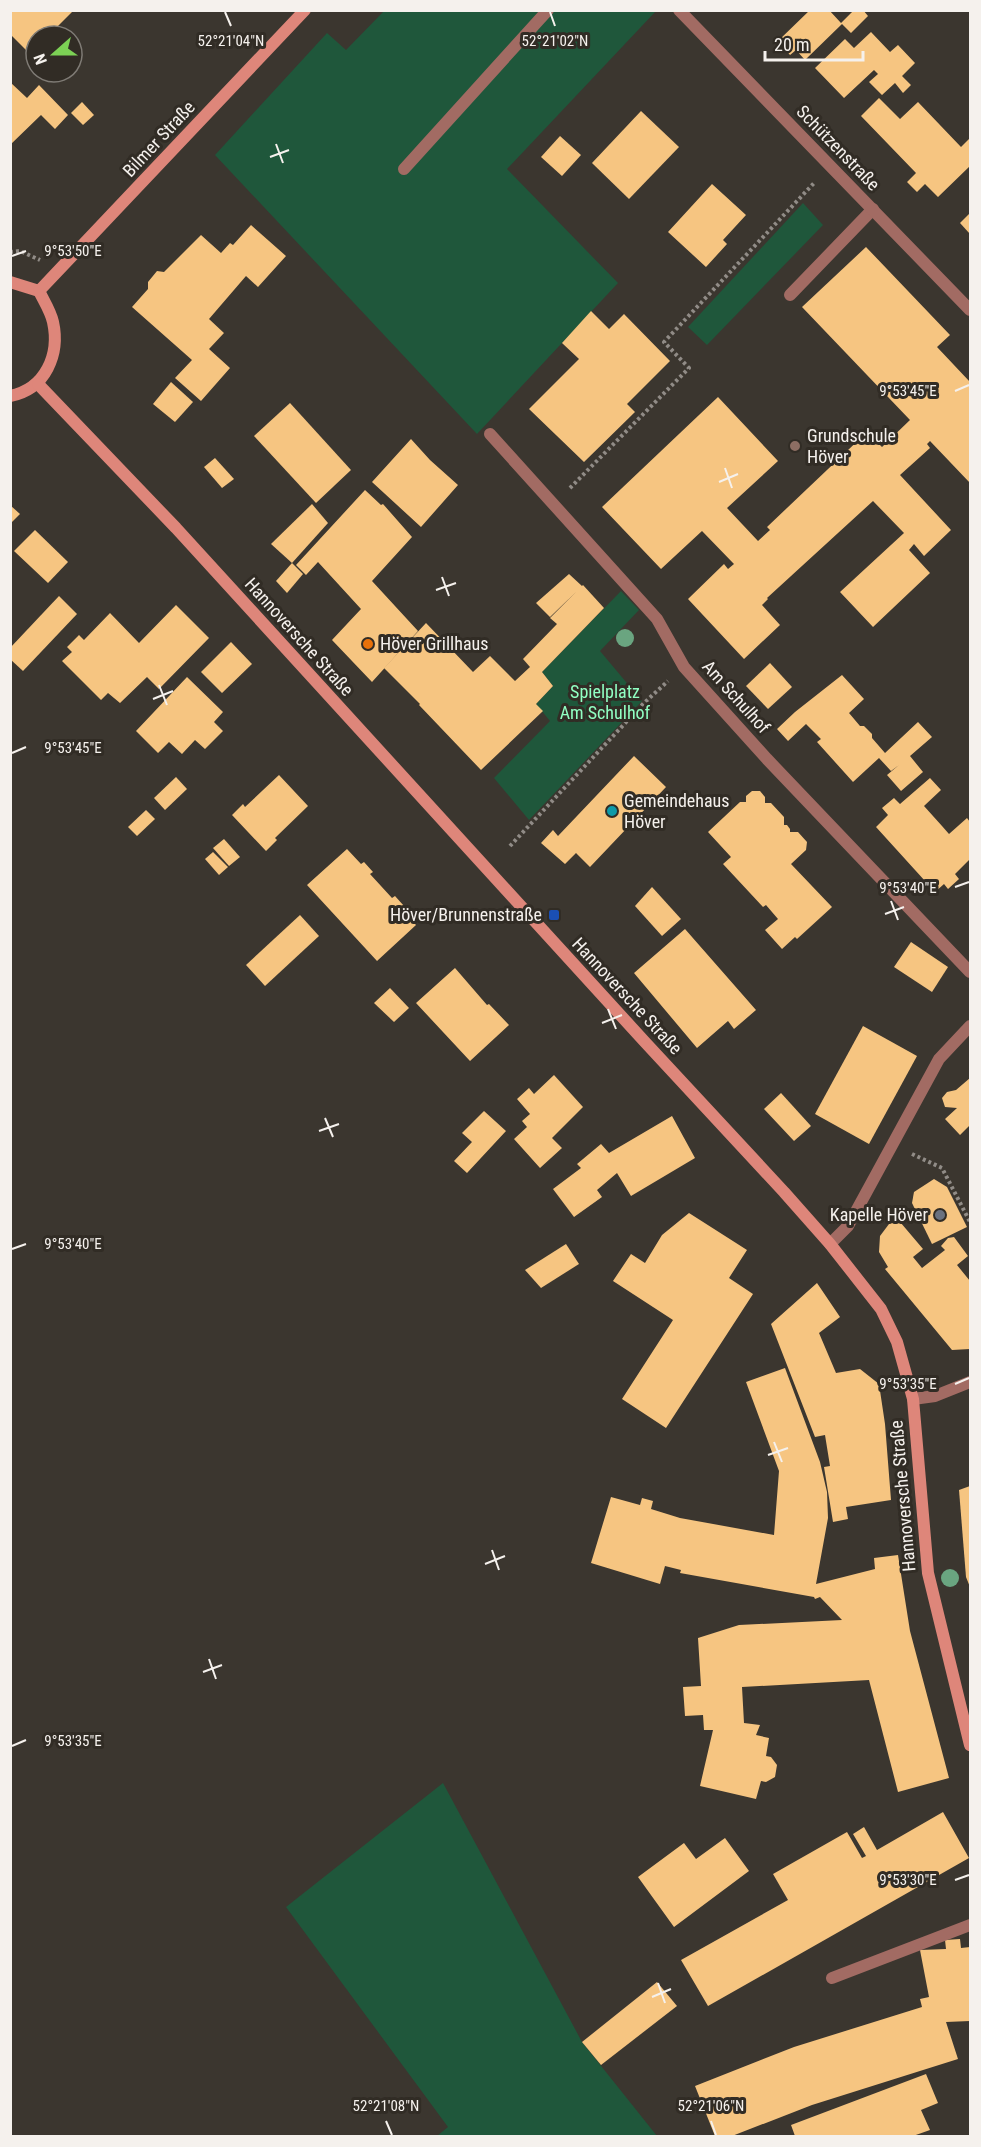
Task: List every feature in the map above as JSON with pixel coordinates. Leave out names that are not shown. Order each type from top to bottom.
[{"type":"street","name":"Bilmer Straße","points":[[39,291],[305,10]]},
{"type":"street","points":[[404,169],[548,10]]},
{"type":"street","name":"Schützenstraße","points":[[679,10],[970,310]]},
{"type":"street","points":[[790,295],[873,209]]},
{"type":"street","points":[[10,282],[39,291],[52,319],[56,343],[49,367],[38,384],[10,396]]},
{"type":"street","name":"Hannoversche Straße","points":[[38,384],[176,528],[784,1192],[830,1244],[881,1309],[897,1342],[912,1399],[928,1573],[970,1745]]},
{"type":"street","name":"Am Schulhof","points":[[490,434],[657,619],[684,667],[766,759],[970,972]]},
{"type":"street","points":[[830,1244],[848,1226],[939,1059],[970,1026]]},
{"type":"street","points":[[912,1399],[935,1396],[970,1382]]},
{"type":"street","points":[[832,1978],[970,1925]]},
{"type":"path","points":[[554,504],[689,368],[664,342],[830,166]]},
{"type":"path","points":[[510,846],[644,703],[684,667]]},
{"type":"path","points":[[893,1145],[942,1168],[970,1222]]},
{"type":"green space","points":[[384,11],[656,11],[507,169],[618,283],[477,434],[215,155],[327,33],[346,50]]},
{"type":"green space","points":[[803,203],[823,225],[707,345],[688,327]]},
{"type":"green space","name":"Spielplatz Am Schulhof","points":[[621,591],[639,610],[600,651],[642,701],[529,820],[494,778],[550,721],[536,704],[553,686],[542,672]]},
{"type":"green space","points":[[443,1783],[582,2042],[657,2136],[437,2136],[448,2127],[286,1907]]},
{"type":"building","points":[[10,10],[74,10],[60,24],[24,24],[24,48],[10,34]]},
{"type":"building","points":[[810,10],[829,10],[841,23],[854,10],[863,10],[868,16],[851,33],[842,24],[805,60],[796,50],[790,55],[778,41]]},
{"type":"building","points":[[871,32],[890,52],[898,45],[915,63],[902,76],[911,85],[903,93],[895,83],[882,95],[869,82],[878,74],[874,70],[844,98],[815,68],[845,39],[854,48]]},
{"type":"building","points":[[10,82],[27,98],[39,85],[68,115],[55,129],[41,115],[10,145]]},
{"type":"building","points":[[879,98],[900,119],[918,102],[961,147],[969,139],[970,166],[938,197],[925,184],[917,192],[907,182],[916,173],[861,116]]},
{"type":"building","points":[[82,102],[94,115],[83,125],[71,113]]},
{"type":"building","points":[[641,111],[679,147],[629,199],[592,163]]},
{"type":"building","points":[[560,136],[581,155],[562,176],[541,157]]},
{"type":"building","points":[[712,184],[746,215],[723,240],[727,244],[706,267],[668,232]]},
{"type":"building","points":[[970,213],[970,234],[960,223]]},
{"type":"building","points":[[251,225],[286,256],[258,287],[246,276],[209,319],[224,333],[209,349],[230,368],[201,401],[175,378],[192,360],[132,307],[148,289],[148,282],[157,271],[164,272],[201,235],[221,253],[230,243],[233,245]]},
{"type":"building","points":[[866,247],[950,335],[937,347],[970,382],[970,483],[930,441],[927,444],[930,448],[900,475],[951,530],[924,556],[914,544],[909,550],[930,573],[873,627],[840,592],[904,533],[873,501],[767,598],[762,605],[780,625],[744,659],[688,599],[724,564],[728,569],[734,564],[702,531],[661,569],[602,507],[718,397],[778,461],[727,508],[758,541],[770,530],[767,527],[867,432],[882,447],[910,420],[802,307]]},
{"type":"building","points":[[591,311],[609,329],[624,314],[670,361],[627,404],[635,412],[584,462],[529,409],[579,359],[562,343]]},
{"type":"building","points":[[171,382],[193,402],[175,422],[153,404]]},
{"type":"building","points":[[290,403],[351,470],[316,503],[254,436]]},
{"type":"building","points":[[411,439],[458,485],[421,527],[372,482]]},
{"type":"building","points":[[215,458],[234,479],[222,488],[204,467]]},
{"type":"building","points":[[365,490],[381,505],[383,504],[412,537],[372,581],[418,631],[372,682],[332,640],[361,609],[318,562],[306,575],[296,565]]},
{"type":"building","points":[[312,504],[328,523],[292,563],[271,544]]},
{"type":"building","points":[[10,505],[20,514],[10,524]]},
{"type":"building","points":[[35,530],[68,562],[48,583],[14,551]]},
{"type":"building","points":[[292,563],[303,574],[287,593],[276,581]]},
{"type":"building","points":[[569,574],[583,585],[604,608],[542,672],[553,686],[536,704],[543,711],[481,770],[384,668],[426,623],[473,672],[490,656],[515,681],[530,667],[523,659],[557,624],[550,618],[576,592],[550,617],[536,603]]},
{"type":"building","points":[[59,596],[77,614],[23,671],[10,659],[10,648]]},
{"type":"building","points":[[176,605],[209,638],[159,689],[147,677],[120,703],[108,693],[101,700],[62,661],[72,652],[67,647],[79,635],[84,640],[110,613],[139,643]]},
{"type":"building","points":[[231,642],[252,664],[222,693],[201,672]]},
{"type":"building","points":[[770,663],[792,687],[768,709],[746,686]]},
{"type":"building","points":[[842,675],[864,699],[849,713],[860,726],[864,726],[872,734],[872,738],[885,753],[918,722],[932,737],[910,756],[923,772],[901,791],[887,775],[899,765],[891,771],[879,758],[853,782],[817,742],[821,739],[806,724],[788,741],[777,729]]},
{"type":"building","points":[[187,677],[223,712],[214,722],[223,731],[205,749],[195,740],[182,754],[169,742],[158,753],[136,731]]},
{"type":"building","name":"Gemeindehaus Höver","points":[[634,756],[666,787],[590,867],[576,853],[565,864],[541,843],[553,830],[558,836]]},
{"type":"building","points":[[279,775],[308,806],[275,838],[277,840],[266,851],[232,815],[243,804],[245,807]]},
{"type":"building","points":[[176,777],[187,789],[165,810],[154,798]]},
{"type":"building","points":[[930,778],[941,790],[924,806],[949,834],[967,818],[970,822],[970,859],[955,874],[959,879],[948,889],[944,884],[935,892],[876,827],[888,815],[882,808],[894,798],[900,804]]},
{"type":"building","points":[[752,791],[760,791],[765,797],[765,803],[771,803],[784,817],[784,825],[787,825],[790,832],[798,832],[807,842],[806,850],[791,864],[832,907],[797,939],[795,937],[782,949],[765,930],[778,919],[766,905],[763,907],[723,864],[731,857],[708,832],[740,802],[746,802],[746,796]]},
{"type":"building","points":[[146,810],[155,819],[137,836],[128,827]]},
{"type":"building","points":[[224,839],[240,857],[229,866],[213,848]]},
{"type":"building","points":[[347,849],[361,864],[364,862],[373,872],[370,874],[392,898],[395,896],[404,906],[401,908],[416,925],[377,961],[307,885]]},
{"type":"building","points":[[213,852],[228,867],[219,875],[205,859]]},
{"type":"building","points":[[652,887],[681,919],[662,936],[635,906]]},
{"type":"building","points":[[300,915],[319,936],[265,986],[246,965]]},
{"type":"building","points":[[685,929],[756,1010],[734,1029],[728,1021],[697,1048],[634,973]]},
{"type":"building","points":[[911,942],[948,967],[932,992],[894,967]]},
{"type":"building","points":[[455,968],[487,1005],[489,1004],[509,1025],[470,1061],[416,1003]]},
{"type":"building","points":[[390,988],[409,1008],[394,1022],[374,1003]]},
{"type":"building","points":[[863,1026],[917,1056],[869,1144],[815,1114]]},
{"type":"building","points":[[554,1075],[583,1107],[552,1138],[562,1148],[540,1168],[514,1139],[527,1127],[522,1121],[530,1114],[517,1099],[529,1088],[534,1094]]},
{"type":"building","points":[[970,1078],[970,1125],[960,1135],[945,1119],[957,1108],[945,1107],[942,1098],[947,1092],[956,1090]]},
{"type":"building","points":[[781,1093],[811,1126],[794,1141],[764,1109]]},
{"type":"building","points":[[484,1111],[506,1131],[467,1173],[454,1161],[472,1142],[462,1133]]},
{"type":"building","points":[[672,1116],[695,1158],[631,1196],[617,1173],[597,1190],[602,1197],[574,1217],[553,1189],[581,1168],[577,1164],[601,1144],[609,1153]]},
{"type":"building","name":"Kapelle Höver","points":[[934,1179],[947,1187],[967,1227],[932,1244],[912,1203],[914,1192]]},
{"type":"building","points":[[689,1213],[747,1250],[729,1278],[753,1294],[666,1428],[622,1399],[673,1320],[613,1281],[631,1254],[645,1263],[662,1235]]},
{"type":"building","points":[[895,1216],[923,1249],[913,1257],[922,1268],[945,1250],[941,1246],[948,1238],[954,1237],[968,1256],[957,1265],[970,1281],[970,1349],[952,1350],[885,1269],[888,1267],[879,1252],[880,1236]]},
{"type":"building","points":[[566,1244],[579,1264],[541,1288],[525,1270]]},
{"type":"building","points":[[817,1283],[840,1317],[819,1333],[836,1373],[860,1369],[879,1384],[885,1424],[891,1500],[846,1507],[848,1519],[833,1522],[824,1467],[830,1466],[825,1435],[815,1437],[771,1324]]},
{"type":"building","points":[[785,1368],[820,1462],[827,1492],[828,1518],[816,1584],[875,1569],[874,1558],[898,1555],[910,1631],[949,1778],[898,1792],[869,1680],[742,1687],[744,1723],[760,1725],[756,1735],[769,1738],[766,1756],[771,1757],[777,1765],[775,1777],[766,1782],[761,1781],[756,1799],[700,1786],[713,1730],[704,1730],[703,1715],[685,1716],[683,1687],[701,1686],[698,1638],[739,1625],[842,1620],[820,1597],[815,1599],[680,1573],[681,1570],[665,1566],[660,1584],[591,1563],[611,1497],[640,1505],[642,1498],[653,1501],[651,1509],[680,1518],[774,1535],[779,1471],[746,1382]]},
{"type":"building","points":[[970,1486],[970,1587],[966,1577],[959,1490]]},
{"type":"building","points":[[943,1812],[969,1858],[708,2006],[681,1960],[788,1900],[773,1874],[847,1832],[862,1858],[866,1856],[853,1834],[864,1827],[877,1850]]},
{"type":"building","points":[[725,1838],[749,1871],[674,1927],[638,1877],[684,1843],[696,1859]]},
{"type":"building","points":[[960,1939],[961,1948],[970,1947],[970,2021],[946,2022],[958,2059],[812,2105],[732,2136],[715,2136],[695,2086],[794,2047],[922,2007],[920,1999],[929,1997],[920,1950],[946,1949],[945,1940]]},
{"type":"building","points":[[657,1982],[677,2006],[601,2065],[582,2042]]},
{"type":"building","points":[[926,2074],[938,2103],[921,2110],[930,2130],[913,2136],[795,2136],[791,2125]]},
{"type":"place","name":"Grundschule Höver","points":[[795,446]]},
{"type":"place","name":"Höver Grillhaus","points":[[368,644]]},
{"type":"place","name":"Gemeindehaus Höver","points":[[612,811]]},
{"type":"place","name":"Höver/Brunnenstraße","points":[[554,915]]},
{"type":"place","name":"Kapelle Höver","points":[[940,1215]]}]
